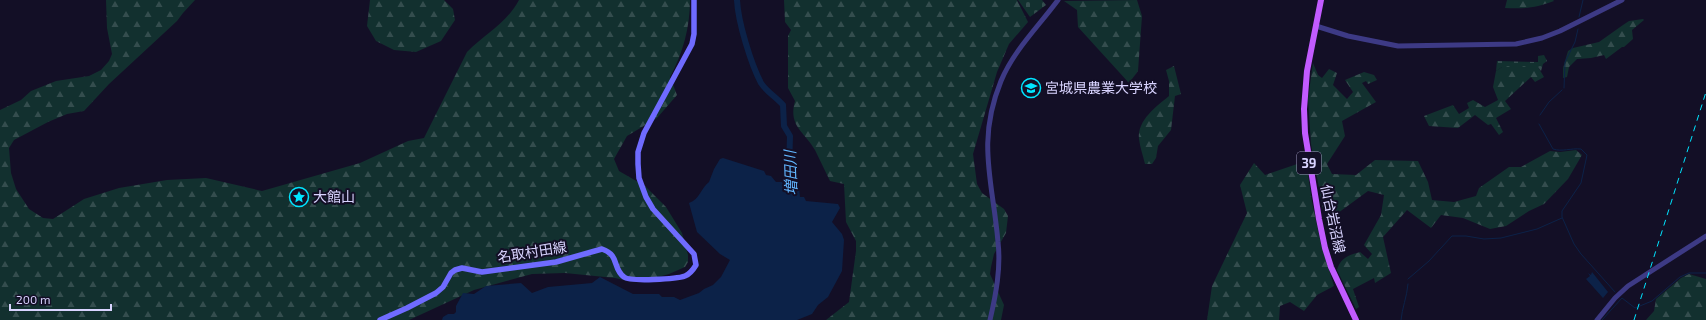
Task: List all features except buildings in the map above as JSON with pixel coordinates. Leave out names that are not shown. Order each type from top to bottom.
[{"type":"main road","name":"名取村田線","points":[[380,320],[436,293],[443,287],[451,273],[462,268],[482,272],[556,262],[602,249],[614,256],[619,272],[625,278],[637,280],[685,276],[693,270],[696,265],[694,254],[653,209],[646,196],[639,178],[638,152],[644,133],[692,44],[694,34],[694,0]]},
{"type":"main road","name":"仙台岩沼線","points":[[1321,0],[1309,54],[1305,97],[1307,145],[1325,248],[1331,267],[1356,320]]},
{"type":"street","points":[[990,320],[996,295],[999,259],[996,220],[988,171],[987,140],[989,118],[1001,80],[1013,58],[1026,39],[1058,0]]},
{"type":"street","points":[[1316,26],[1355,38],[1398,46],[1508,45],[1542,38],[1622,0]]},
{"type":"street","points":[[1597,320],[1615,298],[1628,286],[1706,236]]},
{"type":"green space","points":[[106,0],[195,0],[177,21],[109,84],[84,111],[67,114],[14,140],[9,148],[11,173],[16,189],[29,209],[43,218],[53,219],[84,199],[119,188],[167,180],[206,178],[262,191],[360,163],[408,141],[424,138],[467,52],[502,22],[519,0],[690,0],[689,20],[685,40],[679,59],[670,77],[677,95],[657,118],[627,136],[614,159],[619,171],[645,186],[666,207],[682,233],[688,255],[688,262],[685,267],[669,274],[634,282],[615,278],[565,273],[532,274],[474,290],[409,320],[0,320],[0,110],[21,100],[31,91],[56,81],[89,76],[101,70],[109,61],[112,54],[107,28]]},
{"type":"green space","points":[[370,0],[444,0],[453,9],[455,20],[441,41],[416,52],[394,50],[376,41],[367,26]]},
{"type":"green space","points":[[784,0],[1017,0],[1028,22],[1009,44],[997,72],[973,154],[977,184],[982,193],[1004,209],[1008,216],[1006,233],[994,254],[990,274],[1004,305],[1001,320],[826,320],[849,302],[856,241],[846,222],[844,184],[830,181],[811,143],[798,128],[795,122],[793,110],[795,101],[788,88],[788,36],[791,30],[785,22]]},
{"type":"green space","points":[[1018,0],[1042,0],[1046,5],[1030,17]]},
{"type":"green space","points":[[1137,0],[1142,16],[1138,71],[1129,83],[1078,27],[1077,10],[1064,1]]},
{"type":"green space","points":[[1507,0],[1554,1],[1530,8],[1505,8]]},
{"type":"green space","points":[[1644,20],[1632,30],[1633,39],[1624,47],[1606,59],[1604,55],[1577,59],[1569,67],[1567,77],[1563,78],[1563,68],[1568,51],[1573,48],[1599,42],[1629,21]]},
{"type":"green space","points":[[1544,55],[1547,61],[1543,64],[1541,71],[1538,67],[1502,67],[1496,71],[1497,61],[1538,62],[1538,56]]},
{"type":"green space","points":[[1313,63],[1318,75],[1322,78],[1329,69],[1337,73],[1333,85],[1347,99],[1353,92],[1345,80],[1364,72],[1374,75],[1377,80],[1368,84],[1366,81],[1362,83],[1376,102],[1342,121],[1345,136],[1327,164],[1332,174],[1356,175],[1375,160],[1418,161],[1428,182],[1432,200],[1454,202],[1476,196],[1479,188],[1509,167],[1521,167],[1550,151],[1560,152],[1576,150],[1582,155],[1568,179],[1544,204],[1529,211],[1506,226],[1490,229],[1463,218],[1441,215],[1431,228],[1407,210],[1383,237],[1391,273],[1375,283],[1374,278],[1353,289],[1359,307],[1356,309],[1337,270],[1340,263],[1349,256],[1360,252],[1368,259],[1372,254],[1364,245],[1381,215],[1384,195],[1368,191],[1338,213],[1331,207],[1323,210],[1311,144],[1308,99]]},
{"type":"green space","points":[[1174,66],[1181,94],[1175,96],[1171,130],[1158,146],[1156,158],[1152,164],[1145,164],[1139,142],[1139,132],[1144,120],[1149,114],[1169,96],[1169,81],[1166,70]]},
{"type":"green space","points":[[1502,67],[1538,67],[1544,77],[1535,82],[1531,77],[1505,101],[1511,109],[1496,118],[1503,132],[1499,135],[1491,124],[1488,125],[1475,115],[1458,128],[1429,126],[1424,116],[1453,105],[1459,114],[1469,108],[1467,103],[1473,100],[1485,107],[1498,100],[1493,87],[1496,71]]},
{"type":"green space","points":[[1306,161],[1312,202],[1321,244],[1334,286],[1317,295],[1304,311],[1290,302],[1280,306],[1279,320],[1207,320],[1212,286],[1247,213],[1240,185],[1254,163],[1265,175]]},
{"type":"green space","points":[[1689,274],[1706,279],[1706,320],[1646,320],[1654,311],[1656,299],[1681,278]]},
{"type":"water","points":[[723,158],[764,171],[766,175],[771,176],[776,182],[782,182],[784,186],[799,187],[800,197],[804,197],[806,201],[838,204],[840,208],[832,222],[842,234],[844,240],[842,271],[828,297],[818,305],[812,314],[797,320],[442,320],[443,317],[448,314],[454,314],[456,312],[456,306],[463,293],[474,294],[486,286],[521,283],[532,293],[548,287],[592,283],[600,277],[633,294],[659,294],[662,297],[674,297],[680,300],[699,293],[713,285],[721,277],[730,260],[720,254],[697,232],[689,203],[696,199],[709,182],[714,169],[720,159]]},
{"type":"water","points":[[1592,272],[1608,292],[1603,298],[1586,279],[1590,276],[1588,273],[1591,275]]},
{"type":"waterway","name":"増田川","points":[[737,0],[742,31],[757,75],[763,86],[783,105],[784,126],[790,136],[789,169],[794,196]]},
{"type":"waterway","points":[[1579,17],[1583,0]]},
{"type":"waterway","points":[[1564,88],[1565,62],[1575,42],[1578,29]]},
{"type":"waterway","points":[[1540,115],[1549,102],[1562,90]]},
{"type":"waterway","points":[[1539,124],[1553,149],[1581,149],[1587,155],[1581,183],[1562,211],[1562,217],[1574,244],[1581,254],[1615,292]]},
{"type":"waterway","points":[[1408,279],[1429,261],[1452,236],[1466,236],[1484,239],[1501,238],[1537,229],[1562,218]]},
{"type":"waterway","points":[[1602,320],[1622,298],[1635,308],[1652,301],[1680,277],[1689,273],[1706,273]]},
{"type":"waterway","points":[[1401,320],[1408,284]]},
{"type":"railway","points":[[1634,320],[1706,92]]},
{"type":"place","name":"宮城県農業大学校","points":[[1031,88]]},
{"type":"place","name":"大館山","points":[[299,197]]}]
